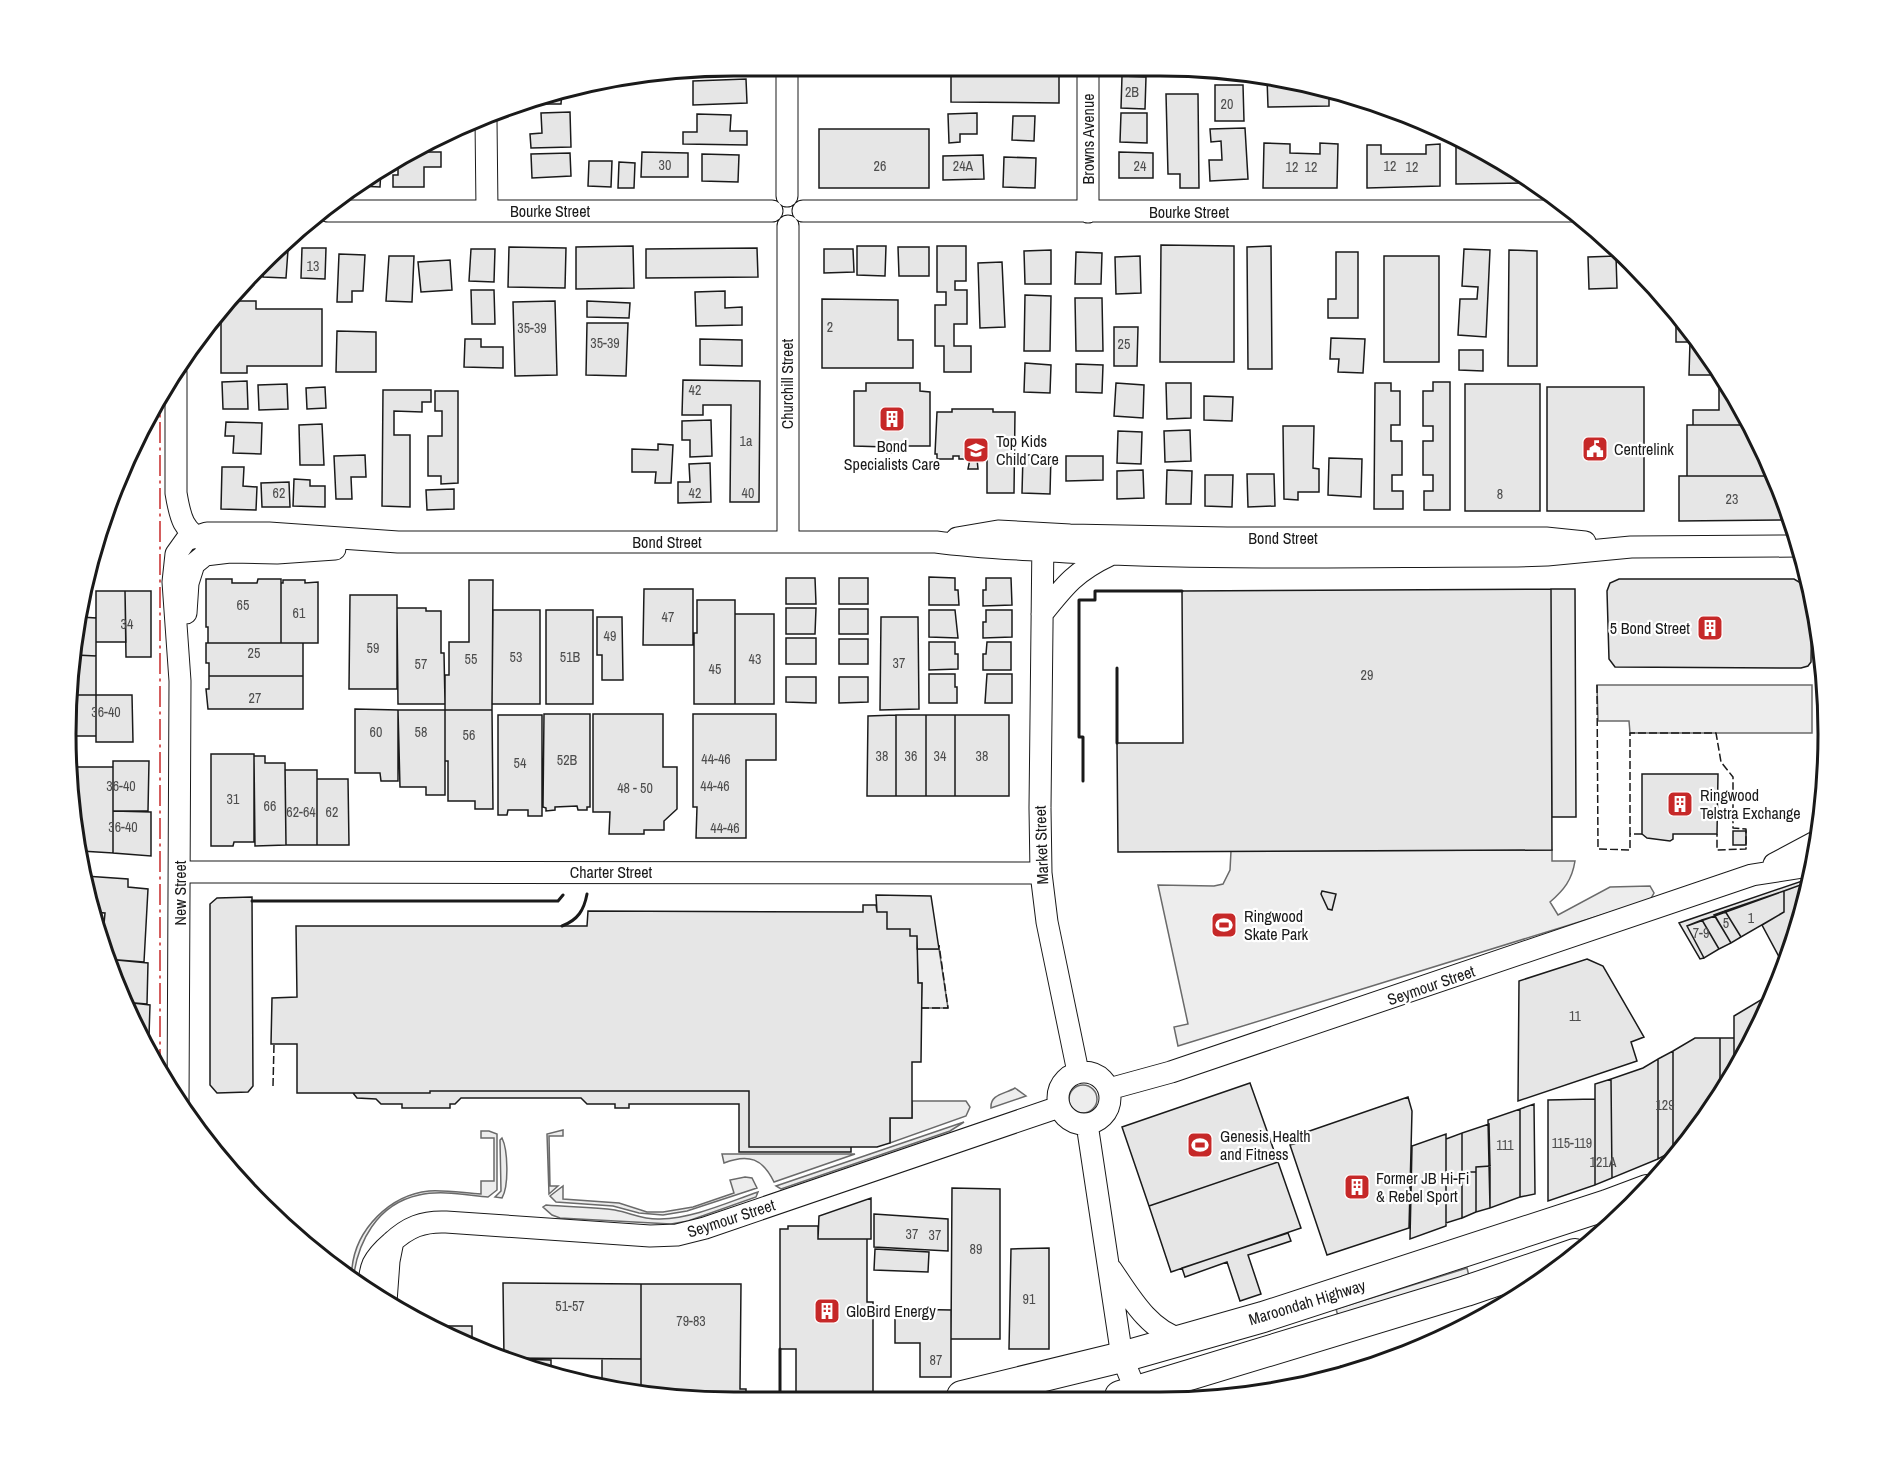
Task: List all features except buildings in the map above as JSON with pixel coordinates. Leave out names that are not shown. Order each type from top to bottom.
[{"type":"highway","name":"Maroondah Highway","points":[[986,1392],[1122,1357],[1312,1301],[1628,1197]]},
{"type":"highway","points":[[1139,1392],[1177,1378],[1466,1291],[1554,1261]]},
{"type":"highway","points":[[1050,1392],[1104,1379],[1119,1380],[1129,1392]]},
{"type":"street","points":[[787,76],[787,196]]},
{"type":"street","name":"Browns Avenue","points":[[1088,76],[1088,212]]},
{"type":"street","points":[[486,125],[487,210]]},
{"type":"street","points":[[787,196],[798,200],[803,211],[798,222],[788,226],[776,222],[772,211],[776,200],[787,196]]},
{"type":"street","name":"Bourke Street","points":[[335,211],[772,211]]},
{"type":"street","name":"Bourke Street","points":[[803,211],[1560,211]]},
{"type":"street","name":"Churchill Street","points":[[788,226],[788,542]]},
{"type":"street","points":[[176,387],[176,493],[186,530],[204,542],[217,545],[255,545],[310,550]]},
{"type":"street","name":"Bond Street","points":[[195,536],[207,533],[269,533],[398,542],[936,542],[981,548],[1043,541],[1070,535],[1227,538],[1546,538],[1631,548]]},
{"type":"street","name":"New Street","points":[[178,1085],[180,681],[173,582],[176,554],[186,540],[195,536],[199,559],[188,583],[180,681]]},
{"type":"street","name":"Bond Street","points":[[1043,541],[1111,554],[1517,556],[1631,548],[1791,546]]},
{"type":"street","name":"Market Street","points":[[1043,541],[1041,873],[1047,922],[1078,1072]]},
{"type":"street","name":"Bond Street","points":[[199,559],[230,552],[349,549],[398,542]]},
{"type":"street","points":[[1042,614],[1071,578],[1089,564],[1111,554]]},
{"type":"street","name":"Seymour Street","points":[[1752,875],[1809,845]]},
{"type":"street","name":"Seymour Street","points":[[1109,1089],[1171,1072],[1752,875],[1805,866]]},
{"type":"street","name":"Charter Street","points":[[180,872],[1041,873]]},
{"type":"street","points":[[1078,1072],[1100,1077],[1109,1089],[1110,1105],[1095,1122],[1087,1124],[1073,1122],[1062,1113],[1059,1107],[1059,1089],[1064,1081],[1078,1072]]},
{"type":"street","name":"Seymour Street","points":[[370,1282],[373,1264],[393,1240],[408,1228],[432,1221],[650,1236],[677,1235],[705,1228],[1059,1107]]},
{"type":"street","points":[[1087,1124],[1122,1357],[1130,1392]]},
{"type":"street","points":[[387,1292],[393,1240]]},
{"type":"street","points":[[1107,1263],[1146,1317],[1171,1337],[1181,1339]]},
{"type":"shaded area","points":[[1597,685],[1812,685],[1812,733],[1630,733],[1629,721],[1598,721]]},
{"type":"shaded area","points":[[1552,850],[1552,861],[1575,861],[1567,884],[1550,902],[1558,915],[1610,887],[1650,886],[1654,893],[1650,900],[1178,1046],[1174,1027],[1188,1024],[1158,885],[1214,886],[1223,884],[1230,870],[1231,851]]},
{"type":"shaded area","points":[[917,949],[939,949],[948,1008],[921,1008],[922,983],[918,983]]},
{"type":"shaded area","points":[[1083,1085],[1093,1089],[1097,1099],[1093,1109],[1083,1113],[1073,1109],[1069,1099],[1073,1089]]},
{"type":"shaded area","points":[[1015,1088],[1026,1096],[991,1108],[991,1103],[996,1097]]},
{"type":"shaded area","points":[[912,1101],[966,1101],[970,1107],[966,1116],[890,1143],[890,1118],[912,1118]]},
{"type":"shaded area","points":[[964,1122],[950,1131],[781,1189],[776,1186]]},
{"type":"shaded area","points":[[563,1130],[563,1136],[549,1136],[550,1186],[558,1186],[549,1194],[547,1134]]},
{"type":"shaded area","points":[[481,1131],[497,1134],[497,1190],[488,1197],[436,1193],[404,1200],[381,1216],[372,1227],[359,1252],[354,1271],[351,1268],[360,1240],[368,1228],[377,1216],[401,1199],[429,1191],[481,1194],[481,1181],[494,1181],[494,1138],[481,1138]]},
{"type":"shaded area","points":[[502,1138],[506,1151],[507,1168],[506,1185],[502,1198],[495,1197],[501,1191],[500,1140]]},
{"type":"shaded area","points":[[722,1154],[855,1154],[774,1182],[760,1163],[741,1159],[724,1163]]},
{"type":"shaded area","points":[[752,1178],[757,1188],[687,1211],[663,1215],[639,1213],[613,1206],[556,1202],[550,1196],[563,1186],[563,1199],[619,1203],[647,1212],[663,1212],[693,1207],[734,1193],[730,1180]]},
{"type":"shaded area","points":[[758,1192],[756,1197],[688,1221],[671,1224],[560,1218],[552,1215],[543,1207],[546,1205],[607,1209],[660,1219],[698,1213]]},
{"type":"shaded area","points":[[1467,1268],[1469,1276],[1338,1316],[1336,1309]]},
{"type":"fence","points":[[1597,685],[1598,849],[1630,850],[1630,834]]},
{"type":"fence","points":[[1642,834],[1630,834],[1630,733],[1716,733],[1721,762],[1733,777],[1733,828],[1746,829],[1746,849],[1717,850],[1717,834]]},
{"type":"fence","points":[[921,1008],[948,1008],[939,945]]},
{"type":"fence","points":[[273,1086],[274,1044]]},
{"type":"wall","points":[[1083,781],[1083,737],[1079,737],[1079,600],[1095,600],[1095,591],[1182,591]]},
{"type":"wall","points":[[1117,668],[1117,743]]},
{"type":"wall","points":[[562,926],[579,914],[587,894]]},
{"type":"wall","points":[[252,901],[558,901],[563,895]]},
{"type":"wall","points":[[780,1349],[780,1392]]},
{"type":"power","points":[[160,414],[160,1054]]},
{"type":"place","name":"Bond Specialists Care","points":[[892,419]]},
{"type":"place","name":"Centrelink","points":[[1595,449]]},
{"type":"place","name":"Top Kids Child Care","points":[[976,450]]},
{"type":"place","name":"5 Bond Street","points":[[1710,628]]},
{"type":"place","name":"Ringwood Telstra Exchange","points":[[1680,804]]},
{"type":"place","name":"Ringwood Skate Park","points":[[1224,925]]},
{"type":"place","name":"Genesis Health and Fitness","points":[[1200,1145]]},
{"type":"place","name":"Former JB Hi-Fi & Rebel Sport","points":[[1357,1187]]},
{"type":"place","name":"GloBird Energy","points":[[827,1311]]}]
